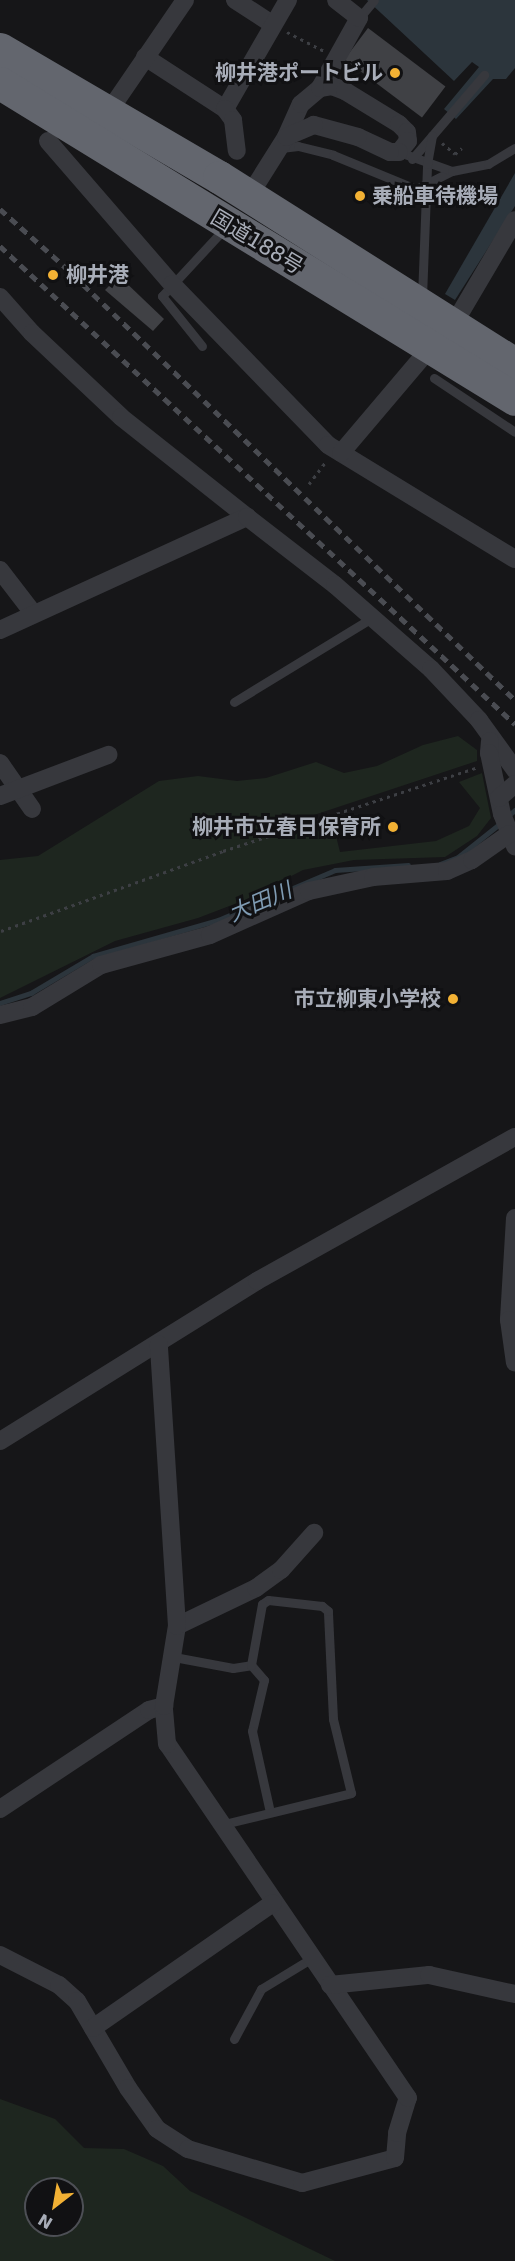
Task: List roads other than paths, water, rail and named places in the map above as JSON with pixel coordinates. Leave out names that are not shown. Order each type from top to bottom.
[{"type":"highway","name":"国道188号","points":[[0,49],[107,114],[239,211],[439,351],[515,399]]},
{"type":"highway","name":"国道188号","points":[[0,83],[423,308],[439,351]]},
{"type":"highway","name":"国道188号","points":[[439,351],[515,364]]},
{"type":"street","points":[[107,114],[185,0]]},
{"type":"street","points":[[236,0],[272,24]]},
{"type":"street","points":[[225,110],[272,24],[288,0]]},
{"type":"street","points":[[239,211],[282,143],[301,104],[320,88],[335,56],[359,18],[336,0]]},
{"type":"street","points":[[145,57],[225,110],[233,120],[237,151]]},
{"type":"street","points":[[282,143],[304,128],[324,126],[390,152],[405,155],[407,132],[399,124],[345,91],[332,86],[320,88]]},
{"type":"street","points":[[48,141],[172,284],[306,423],[341,453],[515,559]]},
{"type":"street","points":[[341,453],[439,351],[515,220]]},
{"type":"street","points":[[0,297],[32,333],[121,417],[373,617],[431,669],[479,720],[490,740],[515,770]]},
{"type":"street","points":[[0,630],[247,517]]},
{"type":"street","points":[[0,570],[33,613]]},
{"type":"street","points":[[490,740],[491,763],[506,823]]},
{"type":"street","points":[[0,796],[108,755]]},
{"type":"street","points":[[0,763],[32,809]]},
{"type":"street","points":[[0,1015],[32,1007],[101,965],[210,935],[309,891],[373,877],[447,871],[472,860],[506,823],[515,784]]},
{"type":"street","points":[[0,1441],[159,1345],[257,1281],[515,1137]]},
{"type":"street","points":[[515,1218],[512,1320],[515,1363]]},
{"type":"street","points":[[0,1954],[69,1993],[93,2028],[128,2088],[157,2129],[171,2139],[208,2157],[288,2181],[315,2181],[395,2158],[397,2133],[408,2098],[219,1825],[167,1744],[164,1706],[174,1657],[177,1626],[159,1345]]},
{"type":"street","points":[[177,1626],[256,1588],[281,1570],[314,1533]]},
{"type":"street","points":[[0,1809],[149,1710],[164,1706]]},
{"type":"street","points":[[93,2028],[273,1903]]},
{"type":"street","points":[[330,1985],[429,1975],[515,1994]]},
{"type":"lane","points":[[359,18],[372,2]]},
{"type":"lane","points":[[405,155],[432,135],[484,75]]},
{"type":"lane","points":[[423,308],[427,164],[432,135]]},
{"type":"lane","points":[[282,143],[333,155],[416,189],[452,171],[488,164],[515,148]]},
{"type":"lane","points":[[405,155],[452,171]]},
{"type":"lane","points":[[202,346],[162,296],[239,211]]},
{"type":"lane","points":[[439,351],[515,432]]},
{"type":"lane","points":[[234,702],[373,617]]},
{"type":"lane","points":[[219,1825],[351,1793],[333,1719],[328,1611],[322,1606],[268,1600],[262,1604],[251,1665]]},
{"type":"lane","points":[[174,1657],[233,1668],[251,1665]]},
{"type":"lane","points":[[251,1665],[264,1680],[252,1731],[270,1812]]},
{"type":"lane","points":[[234,2038],[261,1989],[312,1959]]},
{"type":"waterway","name":"大田川","points":[[508,816],[515,810]]},
{"type":"waterway","name":"大田川","points":[[440,864],[458,857],[502,822]]},
{"type":"waterway","name":"大田川","points":[[0,1003],[31,993],[93,956],[218,920],[335,870],[408,865]]},
{"type":"railway","points":[[0,209],[63,265],[515,700]]},
{"type":"railway","points":[[0,246],[515,724]]},
{"type":"place","name":"柳井港ポートビル","points":[[395,73]]},
{"type":"place","name":"乗船車待機場","points":[[360,196]]},
{"type":"place","name":"柳井港","points":[[53,275]]},
{"type":"place","name":"柳井市立春日保育所","points":[[393,827]]},
{"type":"place","name":"市立柳東小学校","points":[[453,999]]}]
